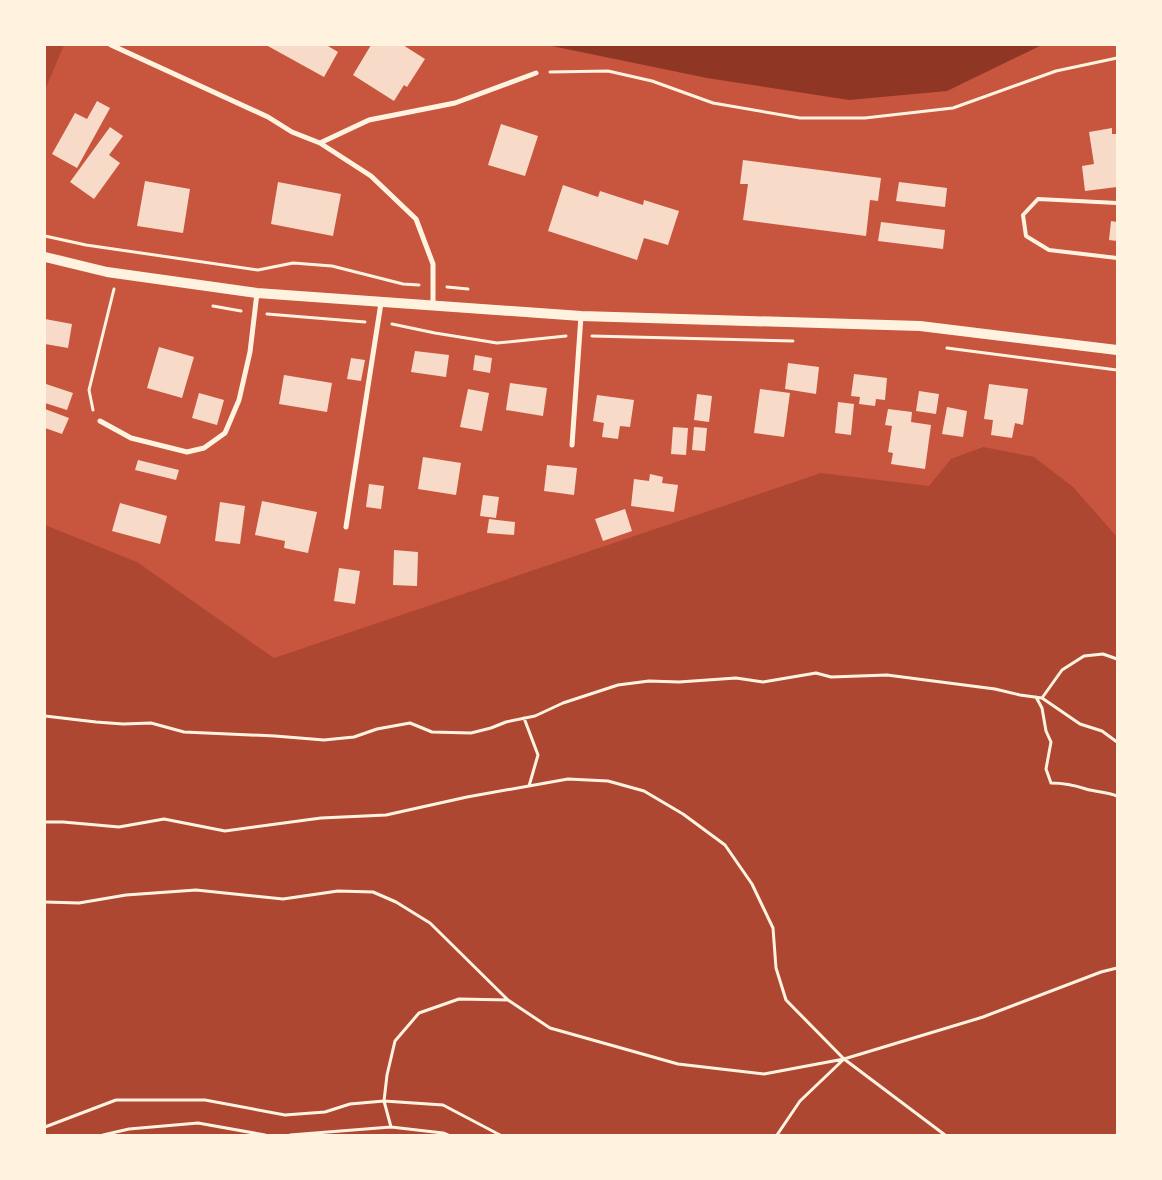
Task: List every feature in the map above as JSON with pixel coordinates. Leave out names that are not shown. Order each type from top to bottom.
[{"type":"main road","points":[[45,257],[107,272],[258,293],[581,316],[920,326],[1117,350]]},
{"type":"street","points":[[112,45],[268,117],[292,132],[320,143],[371,176],[416,219],[433,264],[433,305]]},
{"type":"street","points":[[320,143],[369,120],[455,103],[536,73]]},
{"type":"street","points":[[100,421],[131,438],[187,452],[204,448],[225,433],[239,400],[248,362],[258,293]]},
{"type":"street","points":[[346,527],[381,303]]},
{"type":"street","points":[[572,445],[581,316]]},
{"type":"lane","points":[[1117,203],[1038,199],[1023,215],[1026,236],[1048,250],[1117,258]]},
{"type":"path","points":[[536,73],[608,71],[652,81],[713,102],[800,118],[865,118],[954,108],[1056,71],[1117,58]]},
{"type":"path","points":[[45,236],[86,245],[258,270],[293,263],[332,266],[403,284],[470,289]]},
{"type":"path","points":[[100,421],[91,408],[88,390],[114,289]]},
{"type":"path","points":[[1042,698],[1062,670],[1084,656],[1102,654],[1117,659]]},
{"type":"path","points":[[45,716],[123,724],[150,723],[184,732],[324,740],[354,737],[377,729],[410,723],[432,732],[471,733],[535,716],[563,703],[618,685],[649,681],[679,682],[736,678],[763,682],[816,673],[831,677],[888,675],[995,689],[1042,698],[1080,724],[1102,731],[1117,742]]},
{"type":"path","points":[[1036,697],[1042,708],[1046,731],[1051,742],[1046,769],[1051,783],[1077,785],[1117,796]]},
{"type":"path","points":[[524,718],[538,755],[529,786]]},
{"type":"path","points":[[45,822],[119,826],[164,819],[225,832],[321,818],[386,815],[467,797],[568,779],[608,781],[644,792],[683,814],[725,845],[752,884],[773,928],[776,968],[786,1000],[844,1059],[945,1135]]},
{"type":"path","points":[[45,902],[79,903],[126,895],[196,890],[283,898],[338,891],[373,892],[396,902],[430,923],[508,1000],[550,1028],[678,1064],[764,1074],[844,1059],[984,1017],[1101,972],[1117,968]]},
{"type":"path","points":[[390,1127],[384,1101],[387,1075],[395,1041],[419,1013],[459,999],[508,1000]]},
{"type":"path","points":[[777,1135],[800,1101],[844,1059]]},
{"type":"path","points":[[45,1127],[116,1100],[205,1100],[285,1115],[325,1112],[350,1104],[384,1101],[443,1105],[500,1135]]},
{"type":"path","points":[[103,1135],[129,1128],[198,1123],[265,1135]]},
{"type":"path","points":[[290,1135],[358,1133],[390,1127],[448,1135]]},
{"type":"shaded area","points":[[45,45],[64,45],[45,90]]},
{"type":"shaded area","points":[[547,45],[1042,45],[947,91],[849,100],[707,78]]},
{"type":"shaded area","points":[[983,447],[1034,457],[1073,487],[1117,537],[1117,1135],[45,1135],[45,525],[137,562],[274,658],[821,473],[929,486],[951,459]]},
{"type":"building","points":[[266,45],[328,45],[338,52],[324,77]]},
{"type":"building","points":[[371,45],[403,45],[425,59],[407,87],[404,85],[394,101],[353,75]]},
{"type":"building","points":[[97,101],[110,108],[77,168],[52,154],[75,113],[87,119]]},
{"type":"building","points":[[501,124],[538,136],[525,176],[488,165]]},
{"type":"building","points":[[110,127],[123,136],[109,155],[120,163],[94,199],[70,182]]},
{"type":"building","points":[[1112,128],[1112,134],[1117,134],[1117,187],[1085,191],[1082,166],[1094,164],[1089,132]]},
{"type":"building","points":[[743,160],[881,178],[878,201],[870,200],[866,236],[743,220],[748,184],[740,184]]},
{"type":"building","points":[[145,181],[190,189],[183,233],[137,226]]},
{"type":"building","points":[[278,182],[341,194],[333,236],[271,224]]},
{"type":"building","points":[[899,182],[947,188],[945,207],[896,201]]},
{"type":"building","points":[[563,185],[598,197],[600,191],[643,205],[644,200],[679,211],[668,245],[644,238],[637,260],[548,231]]},
{"type":"building","points":[[1111,221],[1117,222],[1117,241],[1109,240]]},
{"type":"building","points":[[881,222],[945,230],[943,249],[878,241]]},
{"type":"building","points":[[45,319],[72,324],[68,348],[45,344]]},
{"type":"building","points":[[159,347],[194,357],[182,398],[147,388]]},
{"type":"building","points":[[415,351],[449,355],[446,377],[411,372]]},
{"type":"building","points":[[475,355],[492,358],[490,373],[473,370]]},
{"type":"building","points":[[351,358],[365,360],[361,381],[347,379]]},
{"type":"building","points":[[788,363],[819,367],[816,394],[785,389]]},
{"type":"building","points":[[854,374],[887,378],[885,400],[876,399],[875,406],[859,404],[860,397],[851,396]]},
{"type":"building","points":[[284,375],[332,383],[327,412],[279,404]]},
{"type":"building","points":[[510,383],[547,388],[543,416],[506,410]]},
{"type":"building","points":[[46,384],[73,393],[67,410],[45,403]]},
{"type":"building","points":[[989,384],[1028,389],[1023,425],[1015,423],[1012,438],[991,435],[993,420],[984,419]]},
{"type":"building","points":[[468,389],[489,393],[482,431],[460,427]]},
{"type":"building","points":[[760,389],[790,393],[784,437],[754,433]]},
{"type":"building","points":[[919,391],[939,394],[936,414],[916,411]]},
{"type":"building","points":[[199,393],[224,400],[217,425],[192,418]]},
{"type":"building","points":[[697,394],[712,396],[709,422],[694,420]]},
{"type":"building","points":[[597,395],[634,400],[630,427],[620,426],[618,439],[602,437],[604,423],[593,421]]},
{"type":"building","points":[[838,402],[854,404],[851,435],[835,433]]},
{"type":"building","points":[[947,407],[967,411],[963,437],[942,434]]},
{"type":"building","points":[[45,409],[69,418],[62,434],[45,428]]},
{"type":"building","points":[[888,409],[912,412],[911,422],[931,425],[925,469],[891,464],[893,453],[888,452],[892,426],[885,425]]},
{"type":"building","points":[[673,427],[688,428],[686,455],[671,454]]},
{"type":"building","points":[[694,427],[707,428],[705,451],[692,450]]},
{"type":"building","points":[[423,457],[461,463],[456,495],[418,489]]},
{"type":"building","points":[[138,460],[179,470],[176,480],[135,470]]},
{"type":"building","points":[[547,465],[577,468],[574,495],[544,491]]},
{"type":"building","points":[[650,474],[663,477],[662,483],[678,485],[674,512],[631,506],[634,479],[649,481]]},
{"type":"building","points":[[369,484],[384,486],[381,509],[366,507]]},
{"type":"building","points":[[483,495],[499,497],[496,518],[480,516]]},
{"type":"building","points":[[262,501],[317,512],[308,553],[284,548],[285,541],[255,535]]},
{"type":"building","points":[[220,502],[245,506],[240,544],[215,541]]},
{"type":"building","points":[[120,503],[167,516],[160,544],[112,531]]},
{"type":"building","points":[[625,509],[632,531],[603,541],[595,519]]},
{"type":"building","points":[[489,519],[515,522],[514,535],[487,533]]},
{"type":"building","points":[[394,550],[418,552],[417,586],[393,585]]},
{"type":"building","points":[[339,568],[360,571],[355,604],[334,601]]}]
